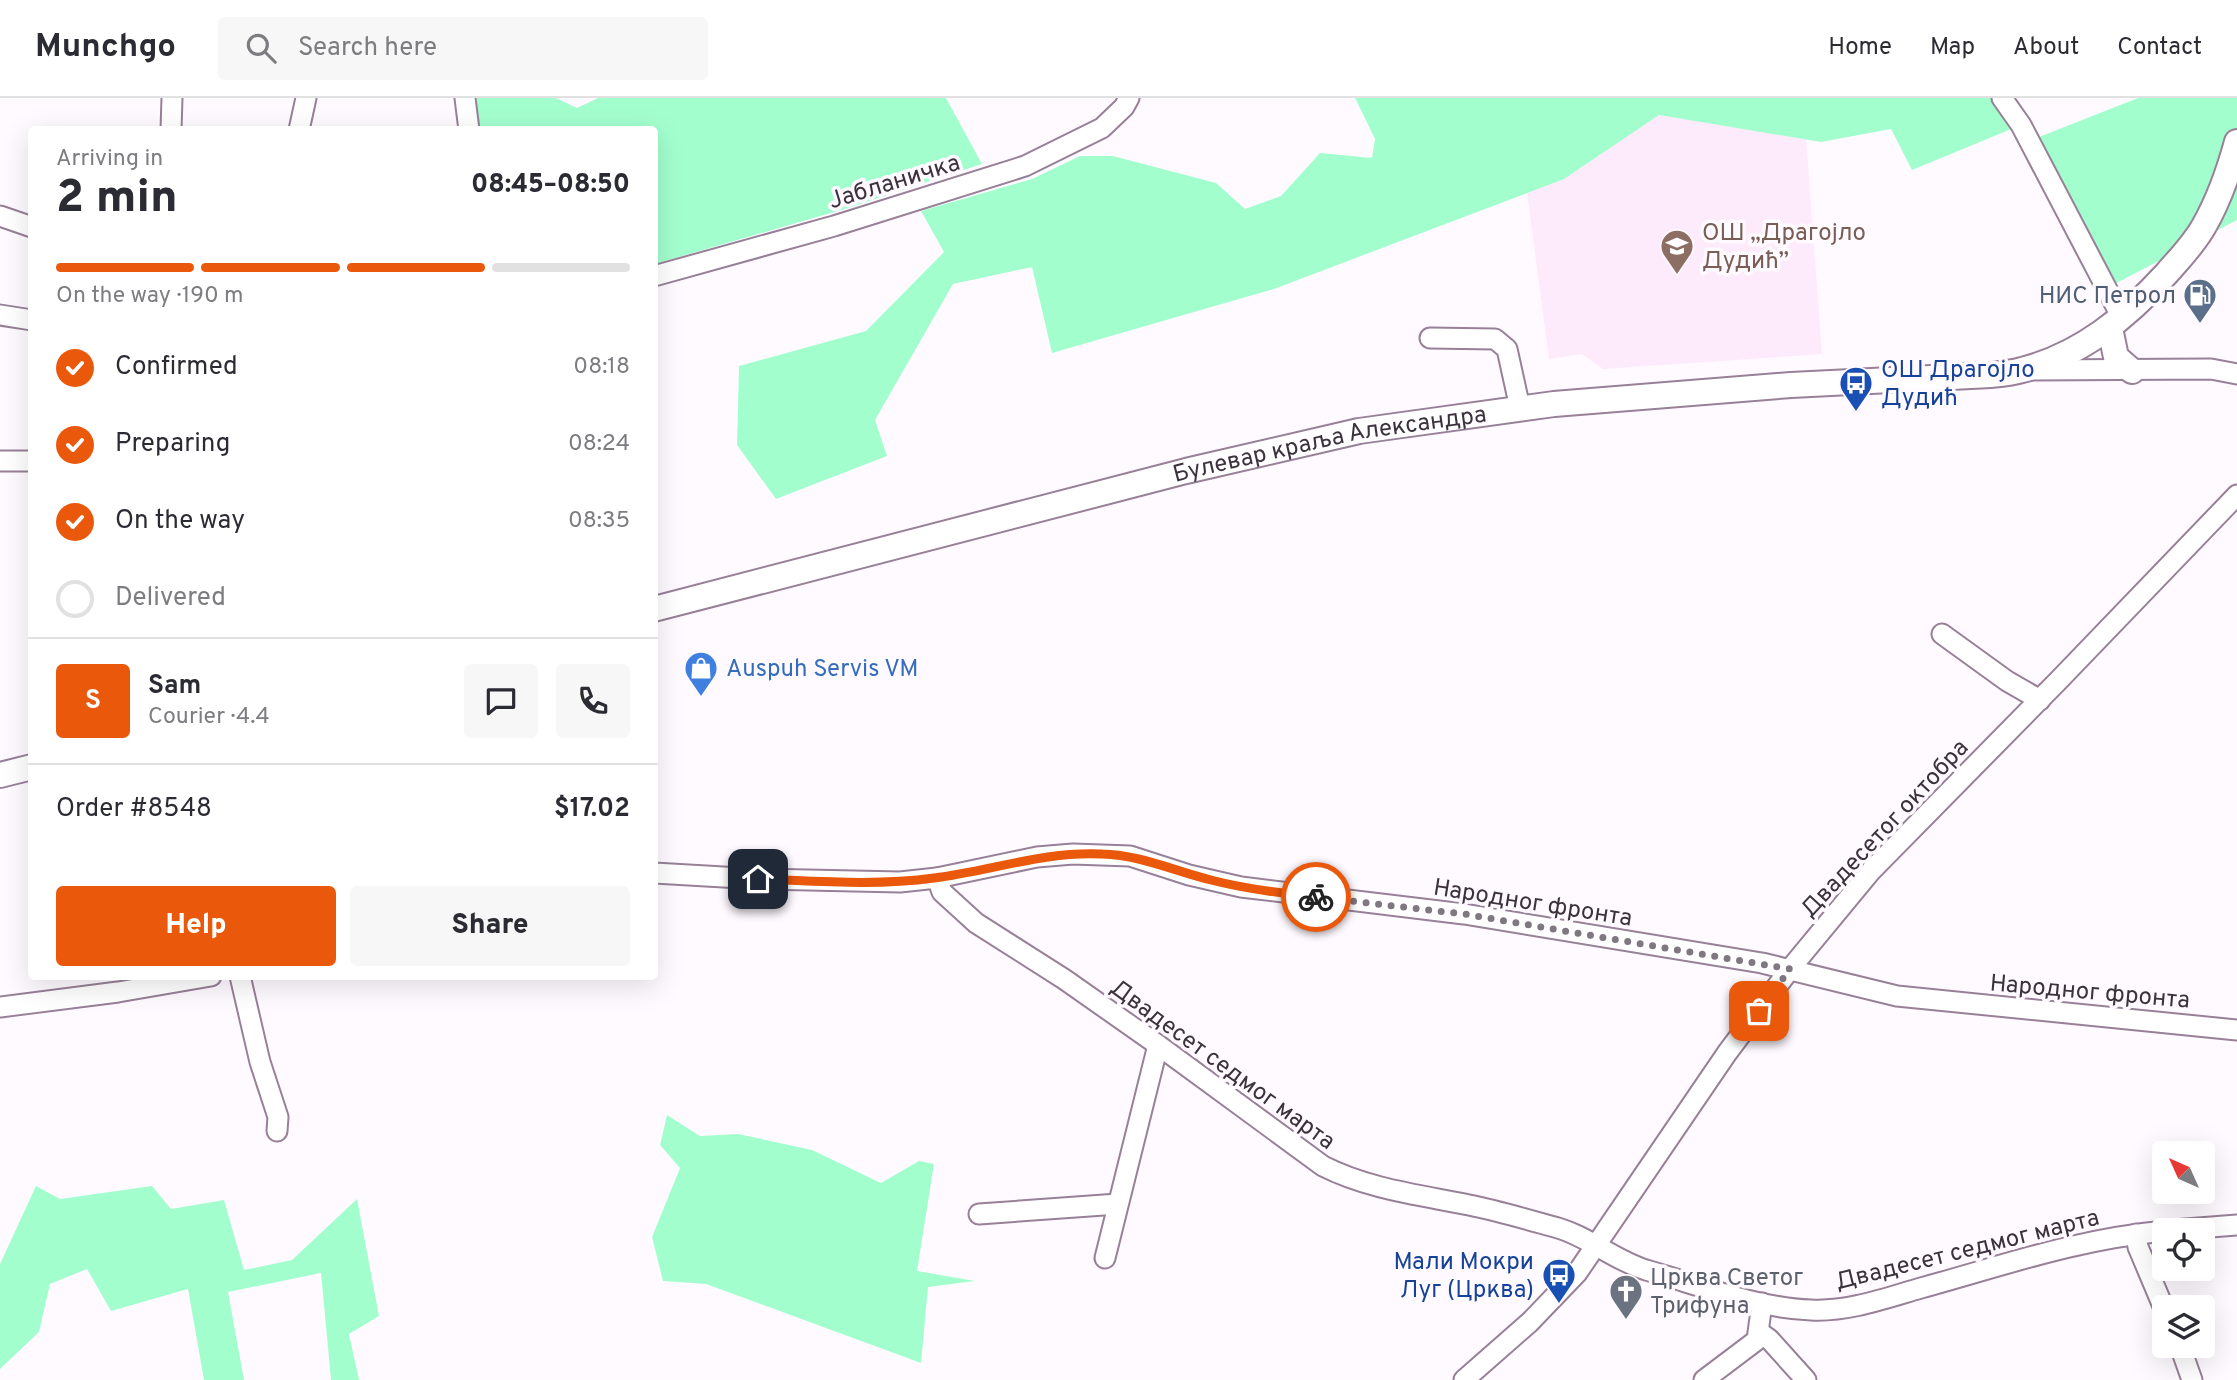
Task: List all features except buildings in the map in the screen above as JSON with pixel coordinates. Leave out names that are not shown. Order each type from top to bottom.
[{"type":"main road","name":"Булевар краља Александра","points":[[658,608],[1286,447],[1359,431],[1520,408],[1636,397],[1791,385],[1990,375],[2022,370],[2064,355],[2116,323],[2162,279],[2199,235],[2225,181],[2237,142]]},
{"type":"main road","points":[[2116,323],[2112,347],[2116,356],[2133,371]]},
{"type":"main road","points":[[0,775],[28,768]]},
{"type":"street","points":[[171,126],[172,98]]},
{"type":"street","points":[[300,126],[306,98]]},
{"type":"street","points":[[465,98],[468,126]]},
{"type":"street","name":"Јабланичка","points":[[658,275],[870,215],[1025,166],[1102,128],[1124,107],[1129,98]]},
{"type":"street","points":[[2002,98],[2021,125],[2116,323]]},
{"type":"street","points":[[0,216],[28,226]]},
{"type":"street","points":[[0,315],[28,319]]},
{"type":"street","points":[[1430,338],[1495,339],[1502,343],[1507,349],[1520,408]]},
{"type":"street","name":"Булевар краља Александра","points":[[2022,370],[2211,369],[2237,374]]},
{"type":"street","points":[[0,461],[28,461]]},
{"type":"street","name":"Двадесетог октобра","points":[[1464,1380],[1557,1295],[1577,1273],[1675,1128],[1790,969],[1871,871],[2237,495]]},
{"type":"street","points":[[1942,634],[2007,681],[2040,700]]},
{"type":"street","name":"Народног фронта","points":[[658,873],[871,883],[937,878],[1037,858],[1073,854],[1130,856],[1189,875],[1241,887],[1464,914],[1790,969],[1854,988],[1896,996],[2237,1030]]},
{"type":"street","name":"Двадесет седмог марта","points":[[937,878],[942,892],[976,923],[1064,979],[1305,1154],[1339,1175],[1378,1187],[1476,1207],[1562,1230],[1627,1264],[1762,1303],[1811,1310],[1851,1307],[2043,1252],[2152,1232]]},
{"type":"street","points":[[0,1007],[188,980]]},
{"type":"street","points":[[241,980],[260,1062],[278,1117],[277,1131]]},
{"type":"street","points":[[1105,1258],[1158,1045]]},
{"type":"street","points":[[979,1214],[1118,1204]]},
{"type":"street","points":[[2215,1227],[2237,1225]]},
{"type":"street","points":[[2136,1234],[2138,1247],[2158,1295]]},
{"type":"street","points":[[1704,1380],[1752,1345],[1759,1332],[1762,1303]]},
{"type":"street","points":[[1759,1332],[1769,1339],[1807,1380]]},
{"type":"street","points":[[2184,1358],[2192,1380]]},
{"type":"shaded area","name":"ОШ „Драгојло Дудић”","points":[[1803,98],[1822,354],[1603,369],[1582,354],[1549,359],[1519,132]]},
{"type":"green space","points":[[476,98],[556,98],[577,108],[598,98],[946,98],[982,164],[848,208],[658,263],[658,126],[480,126]]},
{"type":"green space","points":[[1355,98],[2001,98],[2021,125],[1912,170],[1891,129],[1821,142],[1659,115],[1564,179],[1274,289],[1052,353],[1032,267],[953,284],[875,420],[887,456],[776,499],[737,445],[739,366],[866,331],[944,252],[921,211],[1032,179],[1080,156],[1113,156],[1216,183],[1245,209],[1281,196],[1320,153],[1372,158],[1375,139]]},
{"type":"green space","points":[[2138,98],[2237,98],[2237,220],[2107,288],[2029,141]]},
{"type":"green space","points":[[667,1115],[700,1136],[738,1134],[812,1150],[881,1183],[919,1161],[934,1164],[917,1271],[975,1281],[928,1287],[921,1363],[706,1284],[663,1281],[652,1237],[680,1168],[660,1145]]},
{"type":"green space","points":[[36,1186],[60,1199],[152,1186],[171,1209],[224,1200],[244,1270],[292,1260],[357,1199],[379,1316],[349,1334],[359,1380],[331,1380],[321,1273],[228,1292],[244,1380],[204,1380],[188,1289],[111,1311],[87,1269],[50,1284],[39,1332],[0,1369],[0,1264]]},
{"type":"way so far","points":[[1316,897],[1464,914],[1790,969],[1759,1011]]},
{"type":"place","name":"ОШ „Драгојло Дудић”","points":[[1677,276]]},
{"type":"place","name":"НИС Петрол","points":[[2200,325]]},
{"type":"place","name":"ОШ Драгојло Дудић","points":[[1856,413]]},
{"type":"place","name":"Auspuh Servis VM","points":[[701,698]]},
{"type":"place","name":"Мали Мокри Луг (Црква)","points":[[1559,1305]]},
{"type":"place","name":"Црква Светог Трифуна","points":[[1626,1321]]},
{"type":"route","points":[[758,879],[901,882],[937,878],[1037,858],[1103,854],[1130,856],[1189,875],[1241,887],[1316,897]]}]
